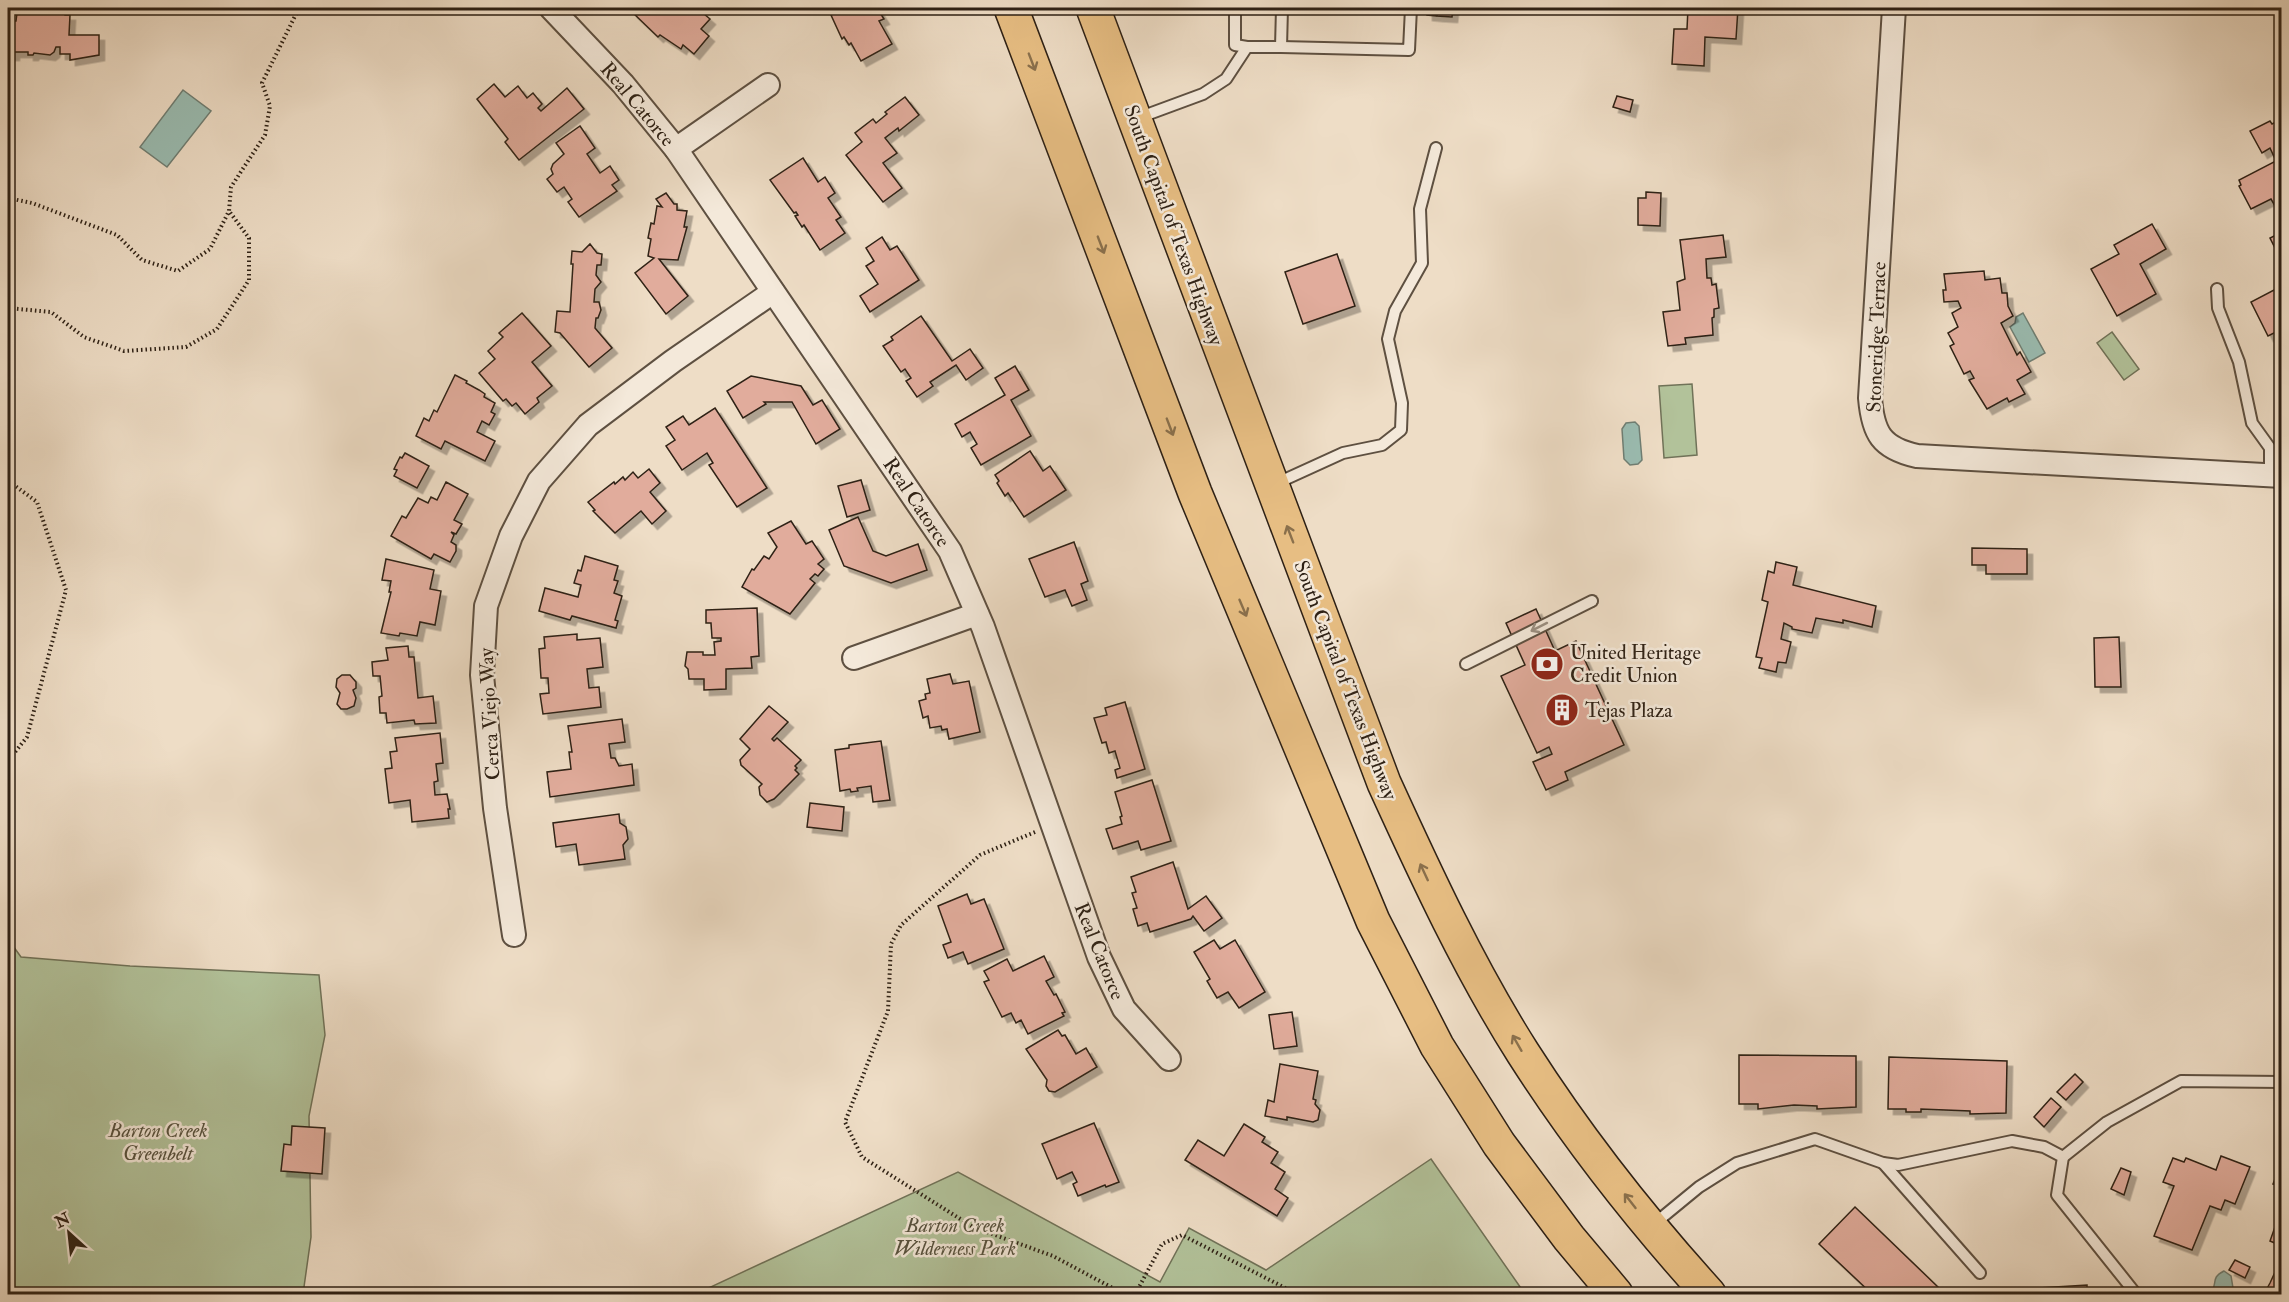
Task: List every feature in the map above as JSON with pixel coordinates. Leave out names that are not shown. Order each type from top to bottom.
[{"type":"highway","points":[[1011,8],[1195,493],[1373,921],[1437,1046],[1499,1144],[1569,1238],[1616,1294]]},
{"type":"highway","name":"South Capital of Texas Highway","points":[[1093,8],[1384,783],[1428,880],[1468,958],[1523,1053],[1584,1142],[1650,1227],[1708,1294]]},
{"type":"street","name":"Real Catorce","points":[[551,8],[623,84],[676,148],[950,551],[977,614],[1099,957],[1124,1009],[1169,1059]]},
{"type":"street","name":"Stoneridge Terrace","points":[[1894,8],[1870,398],[1872,421],[1879,435],[1890,447],[1917,456],[2276,476]]},
{"type":"street","points":[[676,148],[768,86]]},
{"type":"street","name":"Cerca Viejo Way","points":[[514,935],[495,808],[482,675],[486,606],[511,536],[539,481],[588,425],[673,361],[774,292]]},
{"type":"street","points":[[854,658],[977,614]]},
{"type":"lane","points":[[1235,8],[1235,45],[1408,50],[1411,8]]},
{"type":"lane","points":[[1281,47],[1282,8]]},
{"type":"lane","points":[[1134,119],[1203,94],[1226,80],[1247,47]]},
{"type":"lane","points":[[1272,486],[1342,453],[1382,445],[1401,430],[1402,403],[1388,339],[1395,311],[1422,263],[1420,209],[1436,148]]},
{"type":"lane","points":[[2217,289],[2218,308],[2239,362],[2252,423],[2270,448],[2276,476]]},
{"type":"lane","points":[[1466,664],[1592,601]]},
{"type":"lane","points":[[2136,1294],[2057,1195],[2064,1157],[2107,1122],[2181,1081],[2282,1082]]},
{"type":"lane","points":[[1650,1227],[1699,1187],[1737,1163],[1815,1139],[1883,1163],[1898,1165],[2012,1140],[2044,1147],[2064,1157]]},
{"type":"lane","points":[[1883,1163],[1980,1273]]},
{"type":"path","points":[[8,198],[32,202],[117,235],[142,260],[178,271],[210,249],[229,212],[231,187],[265,135],[270,106],[262,83],[299,8]]},
{"type":"path","points":[[8,308],[51,312],[84,337],[124,351],[186,347],[217,329],[249,280],[249,238],[229,212]]},
{"type":"path","points":[[8,476],[14,485],[37,502],[66,590],[27,737],[8,761]]},
{"type":"path","points":[[1052,824],[980,855],[901,926],[891,944],[888,1011],[845,1122],[862,1157],[972,1227],[1053,1256],[1125,1294],[1137,1290],[1162,1244],[1182,1234],[1297,1294]]},
{"type":"green space","points":[[2112,332],[2139,369],[2124,380],[2097,343]]},
{"type":"green space","points":[[1692,384],[1697,455],[1664,458],[1659,386]]},
{"type":"green space","name":"Barton Creek Greenbelt","points":[[8,939],[21,957],[130,966],[319,975],[325,1035],[309,1116],[311,1237],[303,1294],[8,1294]]},
{"type":"green space","name":"Barton Creek Wilderness Park","points":[[1431,1159],[1525,1294],[700,1294],[702,1291],[958,1172],[1160,1282],[1189,1228],[1266,1270]]},
{"type":"water","points":[[183,90],[211,111],[167,167],[140,147]]},
{"type":"water","points":[[2023,313],[2045,353],[2029,362],[2010,327],[2015,323],[2016,317]]},
{"type":"water","points":[[1635,422],[1639,426],[1642,460],[1638,464],[1630,465],[1624,459],[1622,429],[1626,423]]},
{"type":"water","points":[[2224,1271],[2231,1276],[2234,1294],[2211,1294],[2217,1276]]},
{"type":"building","points":[[636,8],[697,8],[710,19],[701,29],[709,36],[694,54],[683,45],[681,49],[660,35],[658,37],[632,12]]},
{"type":"building","points":[[845,8],[877,8],[884,19],[879,21],[892,44],[861,61],[851,43],[849,45],[844,37],[842,39],[831,15]]},
{"type":"building","points":[[1427,8],[1437,8],[1436,16],[1427,15]]},
{"type":"building","points":[[1438,8],[1453,8],[1452,17],[1437,16]]},
{"type":"building","points":[[1688,8],[1738,8],[1736,39],[1705,37],[1704,66],[1672,64],[1674,29],[1687,29]]},
{"type":"building","points":[[17,13],[70,15],[69,35],[99,35],[99,55],[70,60],[70,54],[60,54],[60,47],[56,47],[50,55],[34,53],[28,55],[28,52],[14,52],[14,55],[8,55],[8,21],[16,21]]},
{"type":"building","points":[[494,84],[505,97],[518,86],[527,98],[533,93],[542,104],[538,108],[541,111],[567,88],[584,109],[519,160],[505,142],[508,139],[477,99]]},
{"type":"building","points":[[1617,96],[1633,100],[1630,112],[1613,107]]},
{"type":"building","points":[[905,97],[919,115],[899,131],[898,128],[885,138],[897,153],[883,163],[902,188],[883,202],[846,155],[862,142],[855,133],[873,119],[876,123],[887,114],[885,112]]},
{"type":"building","points":[[2282,119],[2282,218],[2271,199],[2251,209],[2239,186],[2241,185],[2239,180],[2276,161],[2270,148],[2262,153],[2250,131],[2270,121],[2272,124]]},
{"type":"building","points":[[580,126],[595,148],[587,154],[600,173],[610,166],[619,180],[612,185],[617,191],[579,217],[568,202],[572,199],[564,187],[557,192],[547,179],[553,174],[551,169],[553,164],[564,154],[556,143]]},
{"type":"building","points":[[803,158],[818,182],[825,177],[835,193],[828,198],[841,217],[836,220],[845,233],[820,250],[804,225],[802,227],[795,216],[798,215],[796,212],[794,213],[770,180]]},
{"type":"building","points":[[1646,192],[1661,193],[1660,226],[1638,225],[1638,198],[1646,198]]},
{"type":"building","points":[[666,193],[674,204],[677,204],[677,210],[687,211],[684,227],[687,227],[678,260],[659,259],[688,296],[666,314],[635,273],[654,258],[648,256],[651,239],[648,238],[651,223],[654,224],[657,206],[662,207],[656,199]]},
{"type":"building","points":[[2152,224],[2166,249],[2140,264],[2156,294],[2117,316],[2091,269],[2119,254],[2114,245]]},
{"type":"building","points":[[2282,232],[2282,260],[2281,260],[2270,238]]},
{"type":"building","points":[[1723,235],[1726,257],[1706,259],[1707,278],[1711,278],[1712,285],[1716,284],[1719,308],[1714,309],[1712,318],[1713,335],[1685,338],[1686,344],[1668,346],[1663,312],[1680,310],[1677,282],[1685,279],[1680,240]]},
{"type":"building","points":[[882,237],[890,250],[897,246],[919,280],[870,312],[860,296],[878,284],[866,266],[874,261],[866,248]]},
{"type":"building","points":[[590,244],[597,253],[602,254],[601,265],[597,265],[596,275],[601,282],[595,289],[594,302],[599,302],[601,310],[596,318],[595,328],[612,348],[589,367],[560,333],[555,332],[557,311],[570,312],[572,251],[582,252]]},
{"type":"building","points":[[1337,254],[1355,306],[1303,324],[1285,272]]},
{"type":"building","points":[[1984,271],[1985,280],[2000,278],[2002,293],[2007,293],[2008,306],[2013,316],[2001,323],[2017,355],[2020,352],[2031,372],[2017,380],[2025,394],[2009,402],[2007,398],[1987,409],[1969,380],[1974,378],[1970,371],[1964,374],[1950,346],[1954,344],[1948,333],[1958,327],[1952,313],[1961,308],[1958,301],[1944,302],[1943,290],[1946,290],[1944,274]]},
{"type":"building","points":[[2274,290],[2282,305],[2282,329],[2268,336],[2251,302]]},
{"type":"building","points":[[522,313],[551,346],[532,362],[552,386],[537,398],[539,402],[525,414],[516,403],[512,406],[506,399],[503,401],[479,373],[495,359],[488,351],[503,337],[499,333]]},
{"type":"building","points":[[921,316],[952,361],[970,349],[983,368],[966,380],[956,365],[930,382],[933,386],[917,397],[906,381],[911,378],[905,369],[901,372],[883,346],[893,340],[891,337]]},
{"type":"building","points":[[1015,366],[1029,390],[1011,400],[1031,436],[981,465],[971,448],[977,444],[970,432],[962,437],[955,424],[1005,395],[995,378]]},
{"type":"building","points":[[455,375],[467,381],[466,383],[495,403],[491,412],[495,414],[489,425],[482,421],[477,432],[495,441],[485,461],[445,441],[441,449],[416,436],[424,418],[429,421],[434,410],[437,412]]},
{"type":"building","points":[[751,376],[801,386],[813,405],[822,400],[840,429],[816,444],[792,402],[764,402],[766,404],[743,418],[727,391]]},
{"type":"building","points":[[715,408],[767,488],[737,507],[709,465],[713,463],[707,453],[682,470],[666,446],[675,440],[666,427],[683,416],[689,425]]},
{"type":"building","points":[[1030,451],[1043,471],[1050,466],[1066,490],[1024,517],[1008,493],[1005,496],[995,475]]},
{"type":"building","points":[[405,453],[429,466],[417,488],[394,476],[397,470],[394,469],[400,457],[402,458]]},
{"type":"building","points":[[649,469],[660,483],[650,492],[666,511],[652,524],[641,511],[615,533],[593,511],[595,510],[588,502],[623,477],[625,480],[633,472],[638,478]]},
{"type":"building","points":[[861,480],[870,510],[847,517],[838,486]]},
{"type":"building","points":[[446,482],[468,494],[454,520],[462,524],[456,534],[451,532],[454,535],[451,542],[456,545],[456,551],[450,562],[434,554],[431,559],[391,536],[402,516],[406,518],[418,498],[428,503],[431,497],[437,500]]},
{"type":"building","points":[[858,517],[873,551],[886,556],[918,544],[927,570],[891,583],[844,566],[829,530]]},
{"type":"building","points":[[791,521],[806,544],[812,541],[824,559],[818,564],[824,569],[818,576],[815,574],[810,579],[815,583],[790,614],[742,587],[752,569],[754,570],[764,556],[769,559],[777,547],[768,533]]},
{"type":"building","points":[[1074,542],[1088,581],[1081,584],[1087,600],[1072,606],[1065,590],[1045,597],[1029,559]]},
{"type":"building","points":[[1972,548],[2027,549],[2027,574],[1986,574],[1986,565],[1972,565]]},
{"type":"building","points":[[585,556],[618,566],[614,580],[618,581],[614,593],[622,596],[615,620],[618,621],[616,628],[572,616],[570,620],[539,611],[545,588],[578,597],[581,585],[574,583],[578,570],[581,571]]},
{"type":"building","points":[[386,559],[434,570],[430,589],[441,591],[435,625],[420,622],[417,636],[381,633],[391,592],[389,592],[391,581],[382,580]]},
{"type":"building","points":[[1776,562],[1797,567],[1793,585],[1876,606],[1872,627],[1843,620],[1843,623],[1816,618],[1812,633],[1792,629],[1784,623],[1781,639],[1791,642],[1786,663],[1778,662],[1776,672],[1759,668],[1762,658],[1756,657],[1768,602],[1762,600],[1768,571],[1774,573]]},
{"type":"building","points":[[757,608],[759,656],[751,657],[752,668],[726,669],[726,689],[704,690],[704,679],[689,679],[688,669],[685,666],[687,652],[715,655],[714,642],[721,641],[721,638],[712,638],[711,623],[706,623],[706,610]]},
{"type":"building","name":"Tejas Plaza","points":[[1536,609],[1555,651],[1576,641],[1624,745],[1565,772],[1568,780],[1546,790],[1533,762],[1552,754],[1549,747],[1537,753],[1501,676],[1525,665],[1506,623]]},
{"type":"building","points":[[577,634],[577,640],[600,638],[603,667],[587,669],[589,688],[599,687],[601,707],[543,714],[540,694],[549,693],[548,678],[541,678],[539,649],[545,648],[544,637]]},
{"type":"building","points":[[2119,637],[2121,687],[2095,687],[2094,638]]},
{"type":"building","points":[[408,646],[409,657],[414,657],[418,698],[433,696],[436,723],[415,724],[414,720],[387,723],[386,713],[380,713],[379,697],[382,696],[380,676],[373,676],[372,662],[388,660],[386,648]]},
{"type":"building","points":[[950,674],[953,684],[969,681],[980,732],[949,739],[947,729],[942,730],[941,726],[930,728],[928,716],[923,718],[919,701],[926,699],[925,694],[930,693],[927,679]]},
{"type":"building","points":[[342,675],[350,675],[356,682],[356,688],[353,690],[356,698],[354,706],[347,709],[341,709],[337,704],[340,693],[336,687],[337,679]]},
{"type":"building","points":[[1125,702],[1145,769],[1117,778],[1115,770],[1120,768],[1115,751],[1109,753],[1106,742],[1102,743],[1094,718],[1107,715],[1105,708]]},
{"type":"building","points":[[769,706],[788,722],[772,739],[774,741],[777,738],[801,760],[795,766],[799,774],[774,799],[767,802],[760,795],[759,787],[762,784],[741,765],[740,760],[750,749],[740,739]]},
{"type":"building","points":[[622,719],[625,742],[609,744],[611,758],[615,758],[619,766],[632,764],[634,785],[550,797],[547,772],[571,769],[569,752],[572,752],[568,726]]},
{"type":"building","points":[[440,733],[443,763],[436,764],[438,781],[434,782],[435,795],[447,794],[449,818],[412,822],[410,800],[389,803],[385,769],[392,768],[390,752],[397,751],[395,738]]},
{"type":"building","points":[[881,741],[890,800],[873,802],[871,786],[857,788],[858,791],[851,792],[850,789],[840,791],[835,750],[849,748],[849,745]]},
{"type":"building","points":[[1152,780],[1171,841],[1141,850],[1138,841],[1113,849],[1106,829],[1122,824],[1115,792]]},
{"type":"building","points":[[810,803],[844,807],[842,831],[807,827]]},
{"type":"building","points":[[619,814],[620,823],[626,827],[628,839],[623,845],[625,859],[579,865],[576,844],[556,847],[553,823]]},
{"type":"building","points":[[1173,862],[1188,909],[1206,896],[1222,918],[1204,931],[1193,916],[1191,919],[1150,932],[1147,923],[1138,926],[1133,909],[1137,908],[1132,893],[1136,892],[1131,877]]},
{"type":"building","points":[[967,894],[971,904],[984,899],[1004,949],[968,964],[963,952],[948,958],[943,945],[951,942],[938,906]]},
{"type":"building","points":[[1214,940],[1220,949],[1235,940],[1265,992],[1239,1008],[1228,992],[1217,998],[1207,981],[1210,979],[1194,952]]},
{"type":"building","points":[[1044,956],[1054,977],[1046,981],[1065,1012],[1062,1013],[1064,1016],[1028,1034],[1021,1020],[1016,1023],[1011,1013],[1002,1017],[984,982],[989,980],[984,971],[1007,959],[1013,971]]},
{"type":"building","points":[[1292,1012],[1297,1046],[1274,1049],[1269,1015]]},
{"type":"building","points":[[1058,1030],[1062,1036],[1065,1035],[1076,1054],[1086,1048],[1097,1067],[1055,1092],[1049,1091],[1046,1086],[1047,1080],[1026,1049]]},
{"type":"building","points":[[1739,1055],[1856,1056],[1856,1107],[1817,1109],[1817,1106],[1794,1105],[1758,1109],[1758,1104],[1739,1104]]},
{"type":"building","points":[[1889,1057],[2007,1061],[2006,1113],[1970,1114],[1970,1111],[1921,1109],[1921,1112],[1906,1112],[1906,1109],[1888,1109]]},
{"type":"building","points":[[1280,1064],[1318,1071],[1313,1099],[1316,1100],[1315,1104],[1320,1110],[1318,1120],[1313,1122],[1265,1116],[1268,1100],[1274,1102]]},
{"type":"building","points":[[2075,1074],[2083,1082],[2066,1100],[2057,1092]]},
{"type":"building","points":[[2051,1098],[2061,1107],[2044,1127],[2034,1117]]},
{"type":"building","points":[[1094,1123],[1119,1182],[1078,1196],[1073,1184],[1077,1182],[1072,1172],[1057,1179],[1042,1144]]},
{"type":"building","points":[[1244,1124],[1265,1137],[1262,1142],[1278,1152],[1271,1163],[1285,1172],[1275,1189],[1288,1198],[1277,1216],[1185,1160],[1198,1140],[1224,1156]]},
{"type":"building","points":[[292,1126],[325,1128],[322,1174],[281,1171],[284,1144],[291,1145]]},
{"type":"building","points":[[2282,1154],[2282,1187],[2273,1184],[2281,1164],[2278,1163]]},
{"type":"building","points":[[2221,1156],[2250,1167],[2235,1204],[2225,1200],[2221,1210],[2210,1206],[2192,1250],[2154,1236],[2174,1186],[2163,1182],[2173,1158],[2184,1162],[2186,1158],[2216,1170]]},
{"type":"building","points":[[2121,1168],[2131,1172],[2124,1195],[2111,1189]]},
{"type":"building","points":[[1855,1207],[1939,1288],[1933,1294],[1872,1294],[1819,1244]]},
{"type":"building","points":[[2282,1207],[2282,1246],[2270,1241]]},
{"type":"building","points":[[2282,1257],[2282,1294],[2264,1294],[2270,1283]]},
{"type":"building","points":[[2235,1260],[2250,1267],[2245,1278],[2229,1270]]},
{"type":"building","points":[[2087,1285],[2087,1294],[2039,1294],[2039,1288]]},
{"type":"place","name":"United Heritage Credit Union","points":[[1547,664]]},
{"type":"place","name":"Tejas Plaza","points":[[1562,710]]}]
